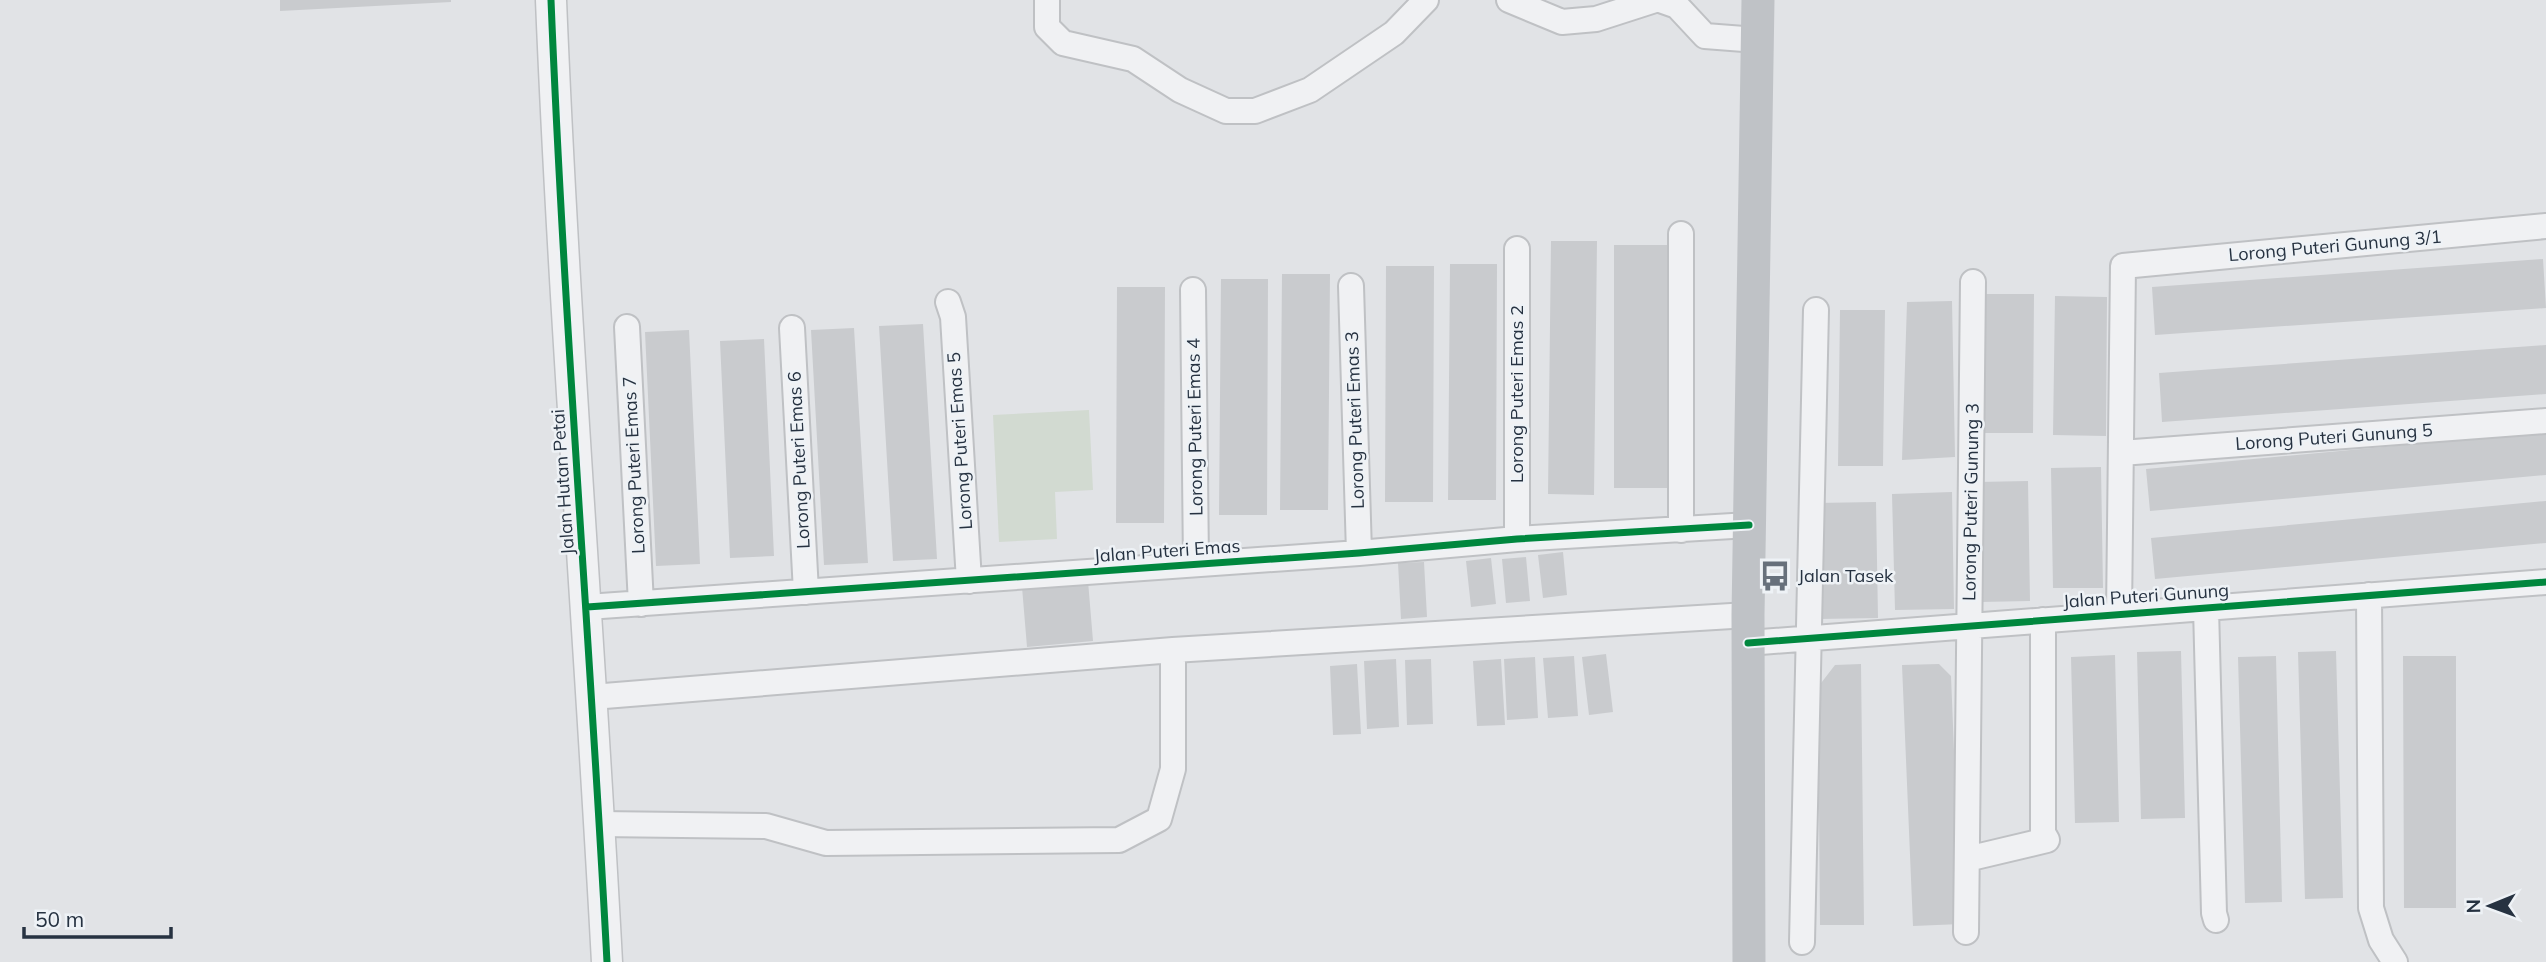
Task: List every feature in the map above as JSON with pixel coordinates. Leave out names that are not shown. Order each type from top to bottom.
[{"type":"main road","points":[[1749,962],[1748,629],[1758,0]]},
{"type":"street","name":"Jalan Hutan Petai","points":[[551,0],[566,308],[587,607],[607,962]]},
{"type":"street","points":[[1047,0],[1047,27],[1063,43],[1133,60],[1180,90],[1226,111],[1255,111],[1310,90],[1394,33],[1426,0]]},
{"type":"street","points":[[1509,0],[1562,22],[1597,19],[1655,0]]},
{"type":"street","points":[[1660,0],[1677,6],[1705,36],[1757,40]]},
{"type":"street","name":"Lorong Puteri Gunung 3/1","points":[[2121,453],[2123,266],[2546,226]]},
{"type":"street","points":[[1681,234],[1681,530]]},
{"type":"street","name":"Lorong Puteri Emas 2","points":[[1517,249],[1517,539]]},
{"type":"street","name":"Lorong Puteri Gunung 3","points":[[1966,932],[1973,282]]},
{"type":"street","name":"Lorong Puteri Emas 3","points":[[1352,286],[1359,553]]},
{"type":"street","name":"Lorong Puteri Emas 4","points":[[1193,289],[1196,564]]},
{"type":"street","name":"Lorong Puteri Emas 5","points":[[948,302],[953,317],[969,581]]},
{"type":"street","points":[[1802,942],[1816,310]]},
{"type":"street","name":"Lorong Puteri Emas 7","points":[[626,327],[641,604]]},
{"type":"street","name":"Lorong Puteri Emas 6","points":[[792,328],[806,592]]},
{"type":"street","name":"Lorong Puteri Gunung 5","points":[[2121,453],[2546,421]]},
{"type":"street","points":[[2119,614],[2121,453]]},
{"type":"street","name":"Jalan Puteri Emas","points":[[587,607],[1359,553],[1517,539],[1749,525]]},
{"type":"street","name":"Jalan Puteri Gunung","points":[[592,697],[1173,650],[1748,629],[1809,638],[2546,582]]},
{"type":"street","points":[[2369,596],[2371,908],[2381,940],[2395,962]]},
{"type":"street","points":[[2206,608],[2216,920]]},
{"type":"street","points":[[1967,859],[2047,840],[2043,833],[2043,620]]},
{"type":"street","points":[[599,824],[766,826],[826,844],[1119,840],[1159,820],[1173,769],[1173,650]]},
{"type":"shaded area","points":[[1089,410],[1093,490],[1055,492],[1057,539],[999,542],[993,415]]},
{"type":"building","points":[[280,0],[451,0],[451,2],[280,11]]},
{"type":"building","points":[[1551,241],[1597,241],[1594,495],[1548,494]]},
{"type":"building","points":[[1614,245],[1668,245],[1667,488],[1614,488]]},
{"type":"building","points":[[2543,259],[2546,308],[2155,335],[2152,287]]},
{"type":"building","points":[[1450,264],[1497,264],[1496,500],[1448,500]]},
{"type":"building","points":[[1386,266],[1434,266],[1433,502],[1385,502]]},
{"type":"building","points":[[1282,274],[1330,274],[1328,510],[1280,510]]},
{"type":"building","points":[[1221,279],[1268,279],[1267,515],[1219,515]]},
{"type":"building","points":[[1117,287],[1165,287],[1164,523],[1116,523]]},
{"type":"building","points":[[1982,294],[2034,294],[2033,433],[1981,433]]},
{"type":"building","points":[[2055,296],[2107,297],[2106,436],[2053,435]]},
{"type":"building","points":[[1952,301],[1955,457],[1902,460],[1907,302]]},
{"type":"building","points":[[1840,310],[1885,310],[1883,466],[1838,466]]},
{"type":"building","points":[[923,324],[937,559],[893,561],[879,326]]},
{"type":"building","points":[[854,328],[868,563],[824,565],[811,330]]},
{"type":"building","points":[[689,330],[700,564],[656,566],[645,332]]},
{"type":"building","points":[[764,339],[774,556],[730,558],[720,341]]},
{"type":"building","points":[[2546,345],[2546,394],[2162,422],[2159,373]]},
{"type":"building","points":[[2546,432],[2546,475],[2150,511],[2146,469]]},
{"type":"building","points":[[2101,467],[2103,588],[2053,588],[2051,468]]},
{"type":"building","points":[[2028,481],[2030,601],[1980,602],[1978,482]]},
{"type":"building","points":[[1952,492],[1954,609],[1895,610],[1892,494]]},
{"type":"building","points":[[2546,501],[2546,543],[2155,579],[2151,538]]},
{"type":"building","points":[[1876,502],[1878,618],[1819,619],[1816,503]]},
{"type":"building","points":[[1563,552],[1567,595],[1543,598],[1538,555]]},
{"type":"building","points":[[1526,557],[1530,601],[1506,603],[1502,559]]},
{"type":"building","points":[[1491,558],[1496,604],[1471,607],[1466,561]]},
{"type":"building","points":[[1424,562],[1427,617],[1401,619],[1398,563]]},
{"type":"building","points":[[1088,581],[1093,641],[1027,647],[1022,587]]},
{"type":"building","points":[[2181,651],[2185,818],[2141,819],[2137,652]]},
{"type":"building","points":[[2336,651],[2343,898],[2305,899],[2298,652]]},
{"type":"building","points":[[1606,654],[1613,712],[1589,715],[1582,657]]},
{"type":"building","points":[[2115,655],[2119,822],[2075,823],[2071,657]]},
{"type":"building","points":[[1574,656],[1578,716],[1548,718],[1543,658]]},
{"type":"building","points":[[2276,656],[2282,902],[2245,903],[2238,657]]},
{"type":"building","points":[[2403,656],[2456,656],[2456,908],[2404,908]]},
{"type":"building","points":[[1535,657],[1538,718],[1507,720],[1504,659]]},
{"type":"building","points":[[1396,659],[1399,727],[1367,729],[1364,661]]},
{"type":"building","points":[[1431,659],[1433,724],[1407,725],[1405,660]]},
{"type":"building","points":[[1501,659],[1505,725],[1477,726],[1473,661]]},
{"type":"building","points":[[1357,664],[1361,734],[1333,735],[1330,666]]},
{"type":"building","points":[[1861,664],[1864,925],[1820,925],[1818,687],[1835,665]]},
{"type":"building","points":[[1939,664],[1951,676],[1961,924],[1913,926],[1902,665]]},
{"type":"cycle path","points":[[551,0],[607,962]]},
{"type":"cycle path","points":[[587,607],[1359,553],[1517,539],[1749,525]]},
{"type":"cycle path","points":[[1748,643],[2546,582]]},
{"type":"place","name":"Jalan Tasek","points":[[1775,576]]}]
